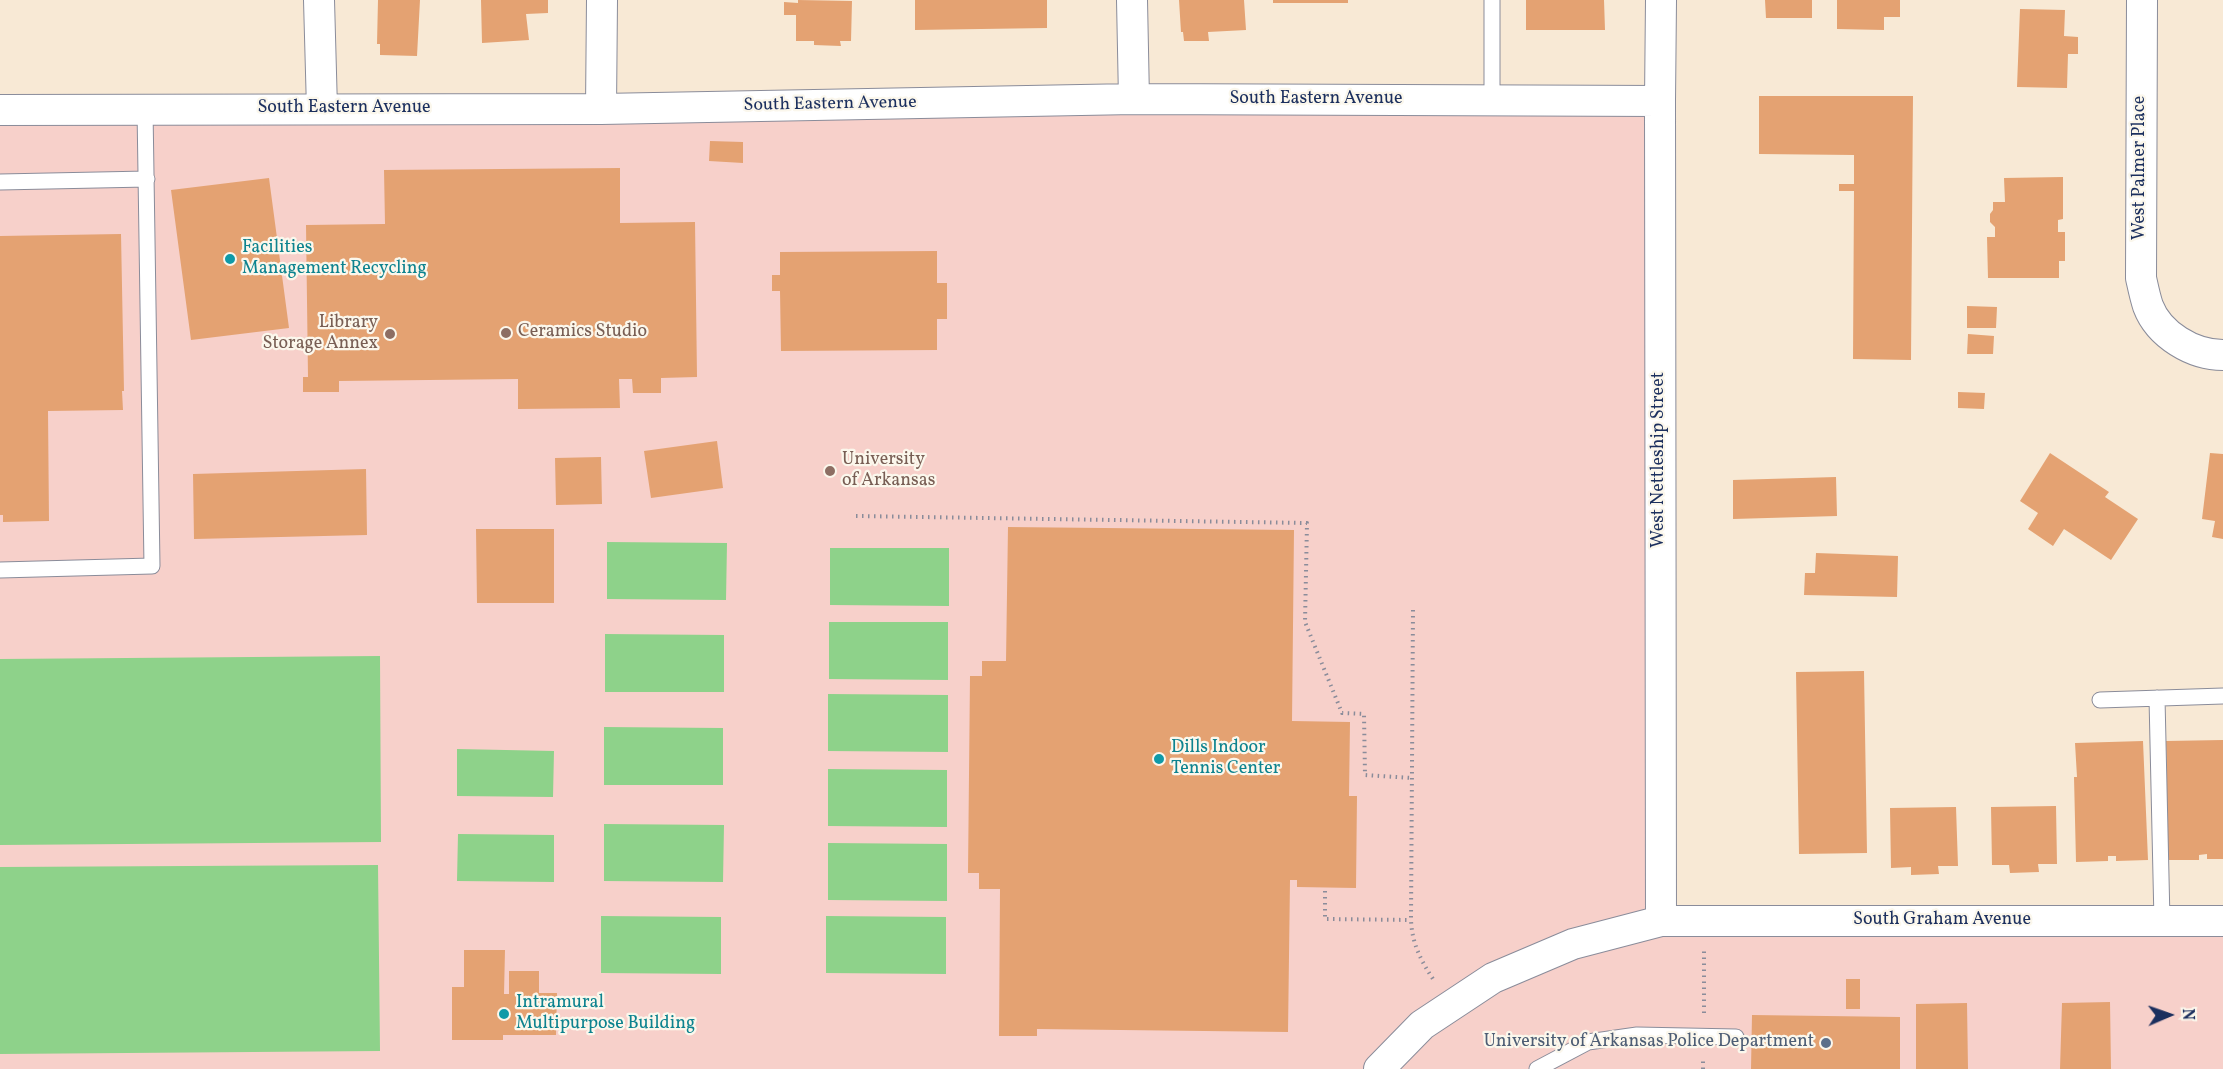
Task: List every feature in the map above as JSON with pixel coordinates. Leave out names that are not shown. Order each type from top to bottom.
[{"type":"street","points":[[319,0],[322,109]]},
{"type":"street","points":[[601,109],[602,0]]},
{"type":"street","points":[[1132,0],[1134,99]]},
{"type":"street","name":"West Nettleship Street","points":[[1661,0],[1661,921]]},
{"type":"street","name":"West Palmer Place","points":[[2142,0],[2141,279],[2149,308],[2164,331],[2186,347],[2223,355]]},
{"type":"street","name":"South Eastern Avenue","points":[[0,110],[601,109],[1134,99],[1660,101]]},
{"type":"street","name":"South Graham Avenue","points":[[1379,1069],[1422,1025],[1493,978],[1573,944],[1661,921],[2223,921]]},
{"type":"lane","points":[[1492,0],[1492,100]]},
{"type":"lane","points":[[0,570],[152,566],[145,110]]},
{"type":"lane","points":[[0,182],[147,179]]},
{"type":"lane","points":[[2100,700],[2223,696]]},
{"type":"lane","points":[[2157,698],[2162,921]]},
{"type":"lane","points":[[1538,1069],[1588,1042],[1637,1035],[1736,1037]]},
{"type":"path","points":[[856,516],[1306,523],[1305,622],[1342,713],[1364,714],[1365,775],[1412,778]]},
{"type":"path","points":[[1413,610],[1411,920],[1412,938],[1432,978]]},
{"type":"path","points":[[1325,891],[1325,919],[1411,920]]},
{"type":"path","points":[[1703,1069],[1704,948]]},
{"type":"shaded area","name":"University of Arkansas","points":[[1660,101],[1661,920],[2223,921],[2223,1069],[0,1069],[0,123]]},
{"type":"green space","points":[[607,542],[727,543],[726,600],[607,599]]},
{"type":"green space","points":[[830,548],[949,548],[949,606],[830,605]]},
{"type":"green space","points":[[829,622],[948,622],[948,680],[829,679]]},
{"type":"green space","points":[[605,634],[724,635],[724,692],[605,692]]},
{"type":"green space","points":[[380,656],[381,842],[0,845],[0,659]]},
{"type":"green space","points":[[828,694],[948,695],[948,752],[828,751]]},
{"type":"green space","points":[[604,727],[723,728],[723,785],[604,785]]},
{"type":"green space","points":[[457,749],[554,751],[553,797],[457,796]]},
{"type":"green space","points":[[828,769],[947,770],[947,827],[828,826]]},
{"type":"green space","points":[[604,824],[724,825],[723,882],[604,881]]},
{"type":"green space","points":[[458,834],[554,835],[554,882],[457,881]]},
{"type":"green space","points":[[828,843],[947,844],[947,901],[828,900]]},
{"type":"green space","points":[[378,865],[380,1051],[0,1054],[0,867]]},
{"type":"green space","points":[[601,916],[721,917],[721,974],[601,973]]},
{"type":"green space","points":[[826,916],[946,917],[946,974],[826,973]]},
{"type":"building","points":[[378,0],[420,0],[417,56],[380,55],[380,44],[377,44]]},
{"type":"building","points":[[481,0],[548,0],[548,13],[526,14],[529,40],[482,43]]},
{"type":"building","points":[[798,0],[852,1],[851,41],[840,41],[841,46],[814,45],[814,41],[796,41],[796,15],[784,15],[784,2],[798,3]]},
{"type":"building","points":[[915,0],[1047,0],[1047,28],[915,30]]},
{"type":"building","points":[[1179,0],[1244,0],[1246,30],[1208,32],[1209,41],[1184,41],[1183,32],[1181,32]]},
{"type":"building","points":[[1273,0],[1348,0],[1348,3],[1273,3]]},
{"type":"building","points":[[1526,0],[1604,0],[1605,30],[1526,30]]},
{"type":"building","points":[[1765,0],[1812,0],[1812,18],[1766,18]]},
{"type":"building","points":[[1837,0],[1900,0],[1900,17],[1884,17],[1884,30],[1837,29]]},
{"type":"building","points":[[2020,9],[2065,10],[2064,36],[2078,37],[2078,54],[2068,54],[2067,88],[2017,87]]},
{"type":"building","points":[[1759,96],[1913,96],[1911,360],[1853,359],[1854,191],[1839,191],[1839,184],[1854,184],[1854,155],[1759,154]]},
{"type":"building","points":[[710,141],[743,142],[743,163],[709,161]]},
{"type":"building","points":[[620,168],[620,223],[695,222],[697,377],[661,378],[661,393],[633,393],[632,379],[619,379],[620,408],[518,409],[518,379],[339,381],[339,392],[303,392],[303,377],[308,377],[306,225],[385,224],[384,170]]},
{"type":"building","points":[[2063,177],[2063,219],[2058,220],[2058,232],[2065,232],[2065,261],[2059,261],[2059,278],[1988,278],[1987,237],[1995,237],[1995,227],[1990,222],[1990,214],[1993,210],[1993,202],[2005,202],[2004,178]]},
{"type":"building","name":"Facilities Management Recycling","points":[[269,178],[289,328],[191,340],[171,190]]},
{"type":"building","points":[[121,234],[123,410],[48,411],[49,521],[3,522],[3,515],[0,515],[0,236]]},
{"type":"building","points":[[937,251],[937,283],[947,283],[947,319],[937,319],[937,350],[781,351],[780,291],[772,291],[772,275],[780,275],[780,252]]},
{"type":"building","points":[[1967,306],[1997,307],[1996,328],[1967,328]]},
{"type":"building","points":[[1968,334],[1994,336],[1993,354],[1967,354]]},
{"type":"building","points":[[1958,392],[1985,393],[1984,409],[1958,408]]},
{"type":"building","points":[[717,441],[723,488],[651,498],[644,451]]},
{"type":"building","points":[[2050,453],[2109,492],[2105,497],[2138,519],[2111,560],[2064,529],[2053,546],[2028,529],[2038,513],[2020,501]]},
{"type":"building","points":[[2210,453],[2223,454],[2223,539],[2212,537],[2215,521],[2202,519]]},
{"type":"building","points":[[601,457],[602,504],[556,505],[555,458]]},
{"type":"building","points":[[366,469],[367,535],[194,539],[193,474]]},
{"type":"building","points":[[1836,477],[1837,516],[1733,519],[1733,480]]},
{"type":"building","name":"Dills Indoor Tennis Center","points":[[1008,527],[1294,530],[1292,721],[1350,722],[1349,796],[1357,796],[1356,888],[1297,887],[1297,880],[1290,880],[1288,1032],[1037,1029],[1037,1036],[999,1036],[1000,889],[979,889],[979,873],[968,873],[970,676],[982,676],[982,661],[1006,661]]},
{"type":"building","points":[[476,529],[554,529],[554,603],[477,603]]},
{"type":"building","points":[[1816,553],[1898,556],[1897,597],[1804,595],[1805,573],[1815,573]]},
{"type":"building","points":[[1864,671],[1867,853],[1799,854],[1796,672]]},
{"type":"building","points":[[2223,740],[2223,859],[2207,859],[2207,854],[2199,855],[2199,860],[2167,860],[2166,741]]},
{"type":"building","points":[[2143,741],[2148,860],[2116,861],[2116,856],[2108,856],[2108,861],[2076,862],[2075,743]]},
{"type":"building","points":[[2056,806],[2057,864],[2038,864],[2039,872],[2010,873],[2009,865],[1992,865],[1991,807]]},
{"type":"building","points":[[1956,807],[1958,866],[1938,866],[1939,874],[1911,875],[1911,867],[1891,868],[1890,808]]},
{"type":"building","name":"Intramural Multipurpose Building","points":[[464,950],[505,950],[504,994],[509,994],[509,971],[539,971],[539,993],[557,993],[556,1035],[503,1035],[503,1040],[452,1040],[452,987],[464,987]]},
{"type":"building","points":[[1846,979],[1860,979],[1860,1009],[1846,1009]]},
{"type":"building","points":[[2110,1002],[2111,1069],[2060,1069],[2062,1003]]},
{"type":"building","points":[[1967,1003],[1968,1069],[1916,1069],[1916,1004]]},
{"type":"building","name":"University of Arkansas Police Department","points":[[1752,1015],[1900,1017],[1900,1069],[1751,1069]]},
{"type":"place","name":"Facilities Management Recycling","points":[[230,259]]},
{"type":"place","name":"Ceramics Studio","points":[[506,333]]},
{"type":"place","name":"Library Storage Annex","points":[[390,334]]},
{"type":"place","name":"University of Arkansas","points":[[830,471]]},
{"type":"place","name":"Dills Indoor Tennis Center","points":[[1159,759]]},
{"type":"place","name":"Intramural Multipurpose Building","points":[[504,1014]]},
{"type":"place","name":"University of Arkansas Police Department","points":[[1826,1043]]}]
